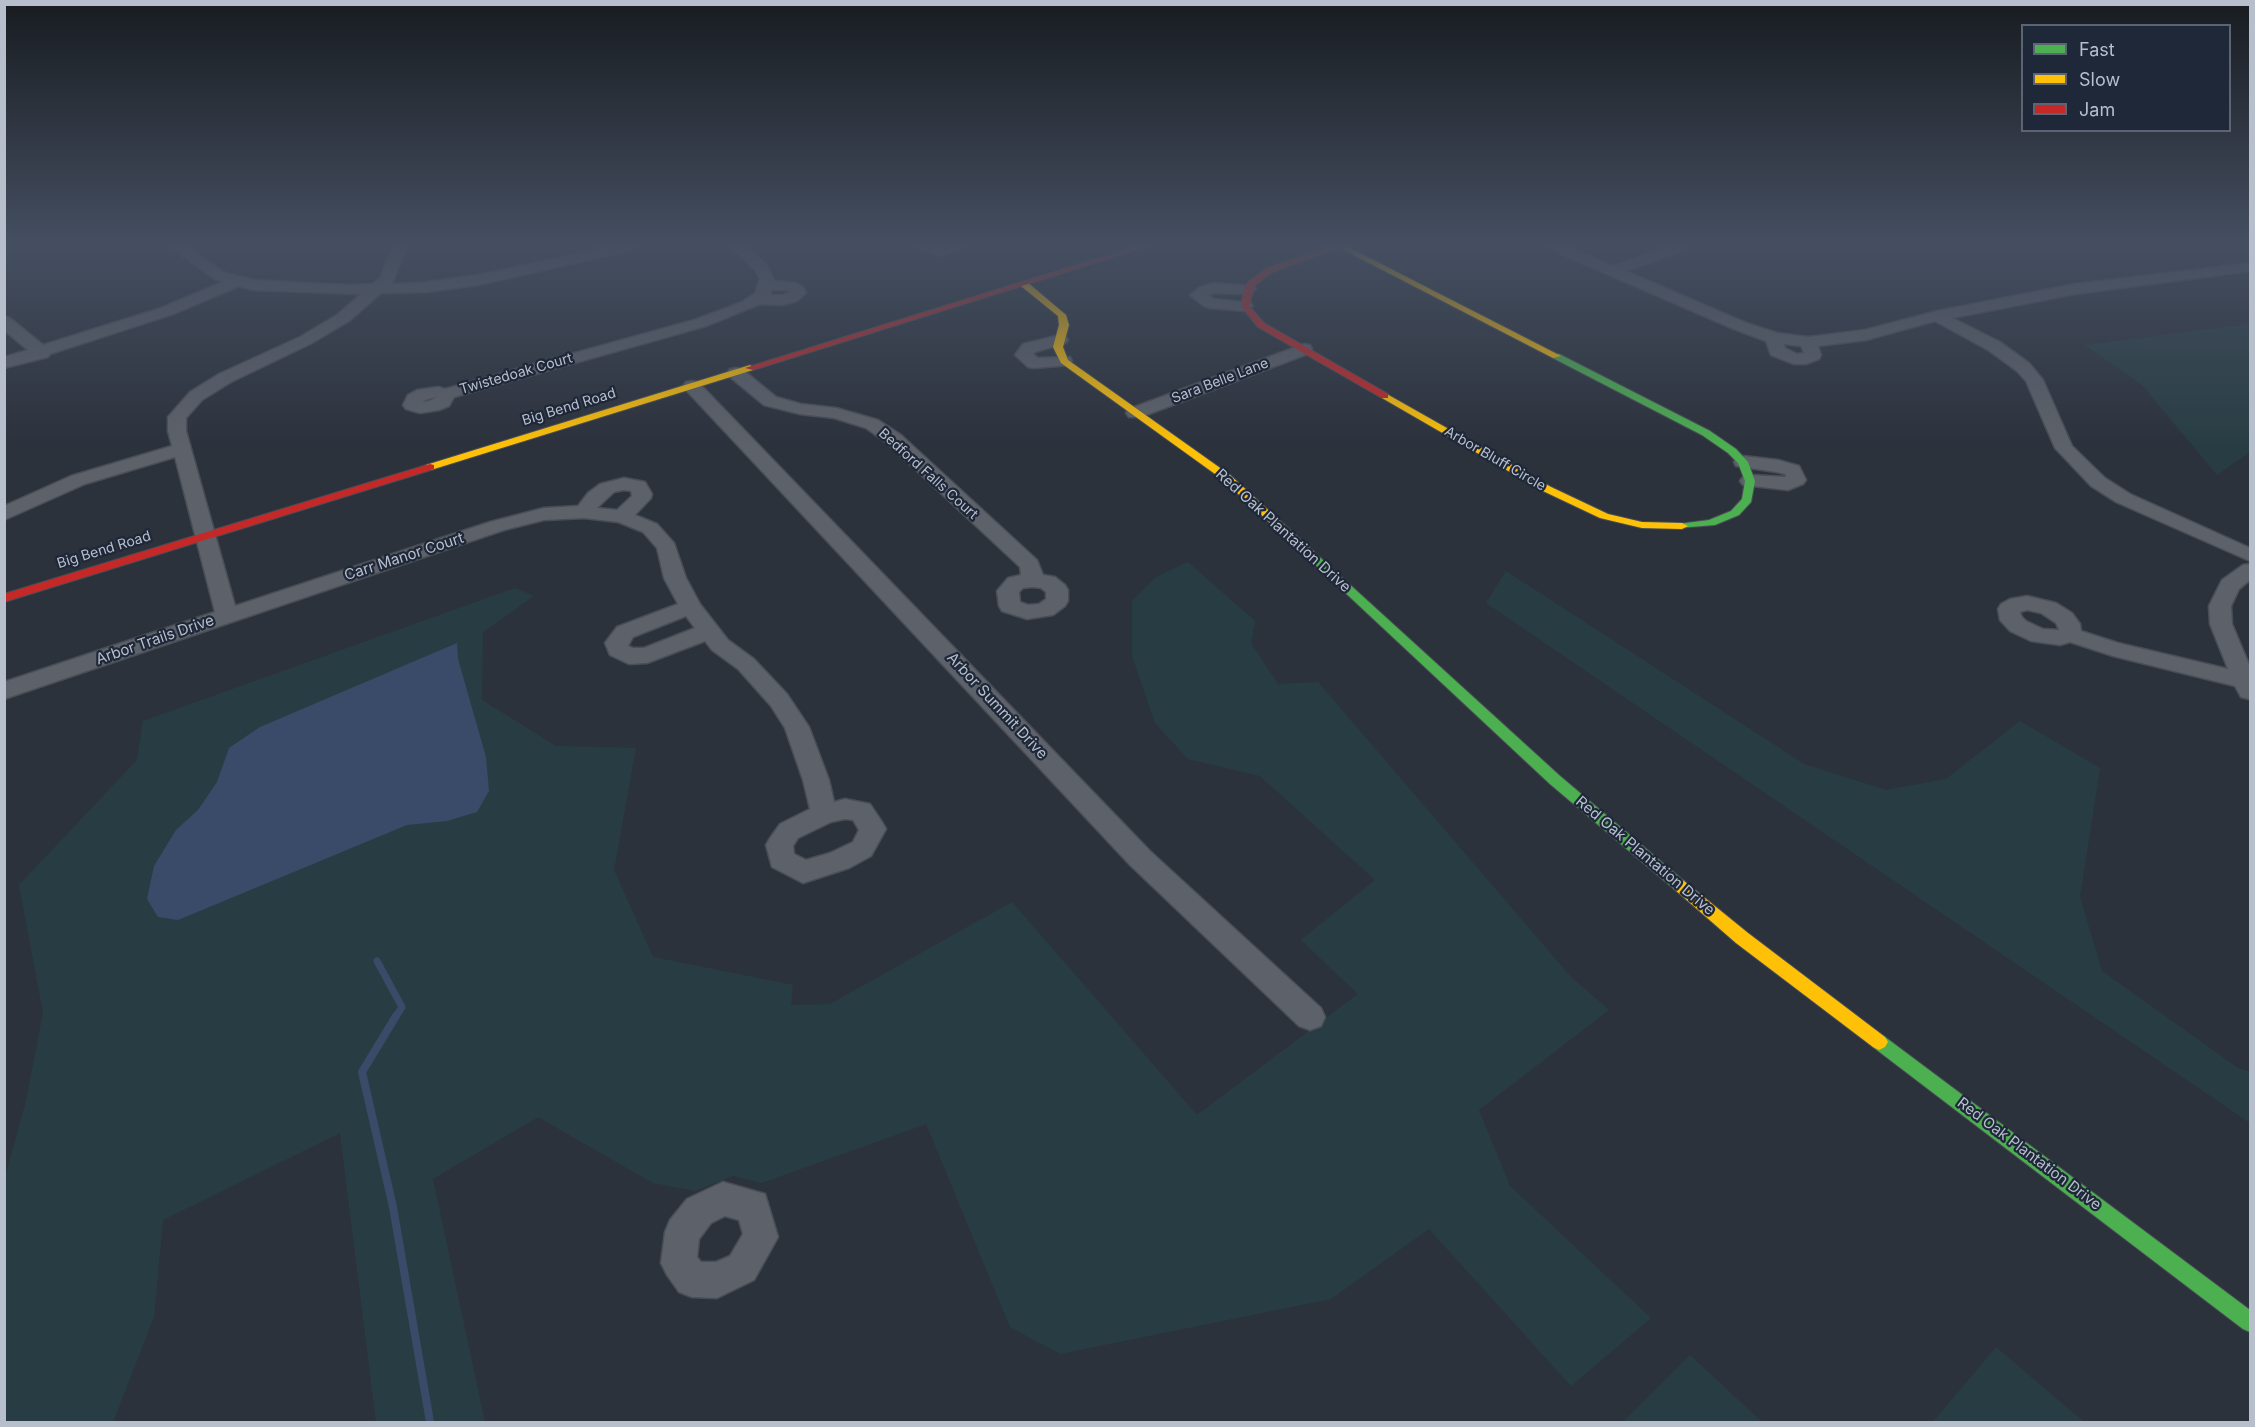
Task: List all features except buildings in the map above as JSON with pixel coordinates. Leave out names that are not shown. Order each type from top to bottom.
[{"type":"street","points":[[4,363],[42,353],[158,314]]},
{"type":"street","name":"Arbor Trails Drive","points":[[4,691],[227,616],[177,431],[177,417],[196,396],[240,370],[268,359],[322,331],[349,314]]},
{"type":"street","name":"Twistedoak Court","points":[[445,394],[727,314]]},
{"type":"street","name":"Big Bend Road","points":[[4,598],[928,314]]},
{"type":"street","points":[[1060,314],[1064,325],[1060,340],[1058,347],[1064,361],[1035,363],[1023,355],[1029,348],[1060,340]]},
{"type":"street","name":"Arbor Bluff Circle","points":[[1251,314],[1261,325],[1547,489],[1604,516],[1642,525],[1711,524],[1735,513],[1747,500],[1750,481]]},
{"type":"street","points":[[1472,314],[1706,433],[1732,451],[1743,462],[1750,481],[1788,484],[1793,483],[1797,477],[1785,467],[1743,462]]},
{"type":"street","points":[[1711,314],[1774,338],[1777,351],[1794,358],[1806,359],[1813,355],[1808,342],[1866,335],[1948,314]]},
{"type":"street","points":[[1936,316],[1994,346],[2023,367],[2034,380],[2064,448],[2098,482],[2123,498],[2250,555]]},
{"type":"street","points":[[4,321],[42,353]]},
{"type":"street","name":"Sara Belle Lane","points":[[1135,413],[1304,349]]},
{"type":"street","name":"Red Oak Plantation Drive","points":[[1064,361],[1226,477],[1555,780],[1742,938],[2250,1322]]},
{"type":"street","name":"Bedford Falls Court","points":[[736,373],[770,401],[800,409],[836,413],[872,424],[894,440],[1029,565],[1034,580]]},
{"type":"street","name":"Arbor Summit Drive","points":[[692,386],[1140,858],[1310,1017]]},
{"type":"street","points":[[4,514],[78,480],[182,448]]},
{"type":"street","points":[[584,512],[595,497],[607,488],[624,484],[638,486],[642,494],[641,498],[622,516]]},
{"type":"street","name":"Carr Manor Court","points":[[227,616],[496,526],[544,514],[584,512],[622,516],[650,528],[667,547],[675,578],[690,607],[720,645],[746,664],[779,700],[797,727],[816,780],[824,814]]},
{"type":"street","points":[[2249,686],[2221,624],[2220,606],[2230,585],[2250,570]]},
{"type":"street","points":[[690,607],[625,632],[616,643],[618,650],[629,656],[647,655],[709,632]]},
{"type":"street","points":[[2067,634],[2249,686]]},
{"type":"green space","points":[[2250,324],[2250,452],[2217,475],[2143,386],[2085,345]]},
{"type":"green space","points":[[1188,562],[1255,621],[1251,643],[1278,684],[1318,682],[1571,977],[1609,1010],[1479,1110],[1510,1186],[1651,1318],[1571,1386],[1429,1229],[1331,1299],[1060,1354],[1010,1327],[926,1124],[762,1183],[733,1176],[695,1191],[653,1183],[538,1117],[433,1179],[485,1422],[376,1422],[340,1133],[163,1220],[154,1317],[113,1422],[5,1422],[5,1177],[26,1101],[43,1013],[19,885],[137,760],[143,721],[515,588],[534,596],[483,632],[482,700],[556,746],[636,748],[614,870],[653,957],[793,985],[791,1005],[830,1004],[1012,902],[1197,1115],[1358,994],[1301,940],[1375,880],[1260,776],[1188,759],[1155,723],[1132,656],[1132,601],[1156,577]]},
{"type":"green space","points":[[1506,571],[1804,764],[1886,790],[1946,779],[2020,721],[2100,768],[2080,897],[2102,971],[2238,1068],[2250,1072],[2250,1123],[1486,603]]},
{"type":"green space","points":[[1996,1347],[2084,1422],[1933,1422]]},
{"type":"green space","points":[[1690,1355],[1762,1422],[1623,1422]]},
{"type":"water","points":[[457,643],[458,659],[486,757],[489,791],[477,812],[447,821],[407,825],[178,920],[158,917],[147,899],[154,866],[176,830],[198,810],[217,782],[229,748],[260,727]]},
{"type":"waterway","points":[[377,961],[402,1007],[395,1018]]},
{"type":"waterway","points":[[396,1016],[362,1072],[393,1207],[430,1422]]},
{"type":"traffic: fast","points":[[1556,356],[1706,433],[1732,451],[1743,462],[1750,481],[1747,500],[1735,513],[1711,523],[1682,526]]},
{"type":"traffic: fast","points":[[1310,554],[1555,780],[1679,885]]},
{"type":"traffic: fast","points":[[1879,1042],[2250,1322]]},
{"type":"traffic: slow","points":[[1060,314],[1064,325],[1058,347],[1064,361],[1226,477],[1310,554]]},
{"type":"traffic: slow","points":[[1473,314],[1556,356]]},
{"type":"traffic: slow","points":[[430,467],[750,368]]},
{"type":"traffic: slow","points":[[1385,396],[1547,489],[1604,516],[1642,525],[1682,526]]},
{"type":"traffic: slow","points":[[1679,885],[1742,938],[1879,1042]]},
{"type":"traffic: jam","points":[[750,368],[926,314]]},
{"type":"traffic: jam","points":[[1251,314],[1261,325],[1385,396]]},
{"type":"traffic: jam","points":[[4,598],[430,467]]}]
